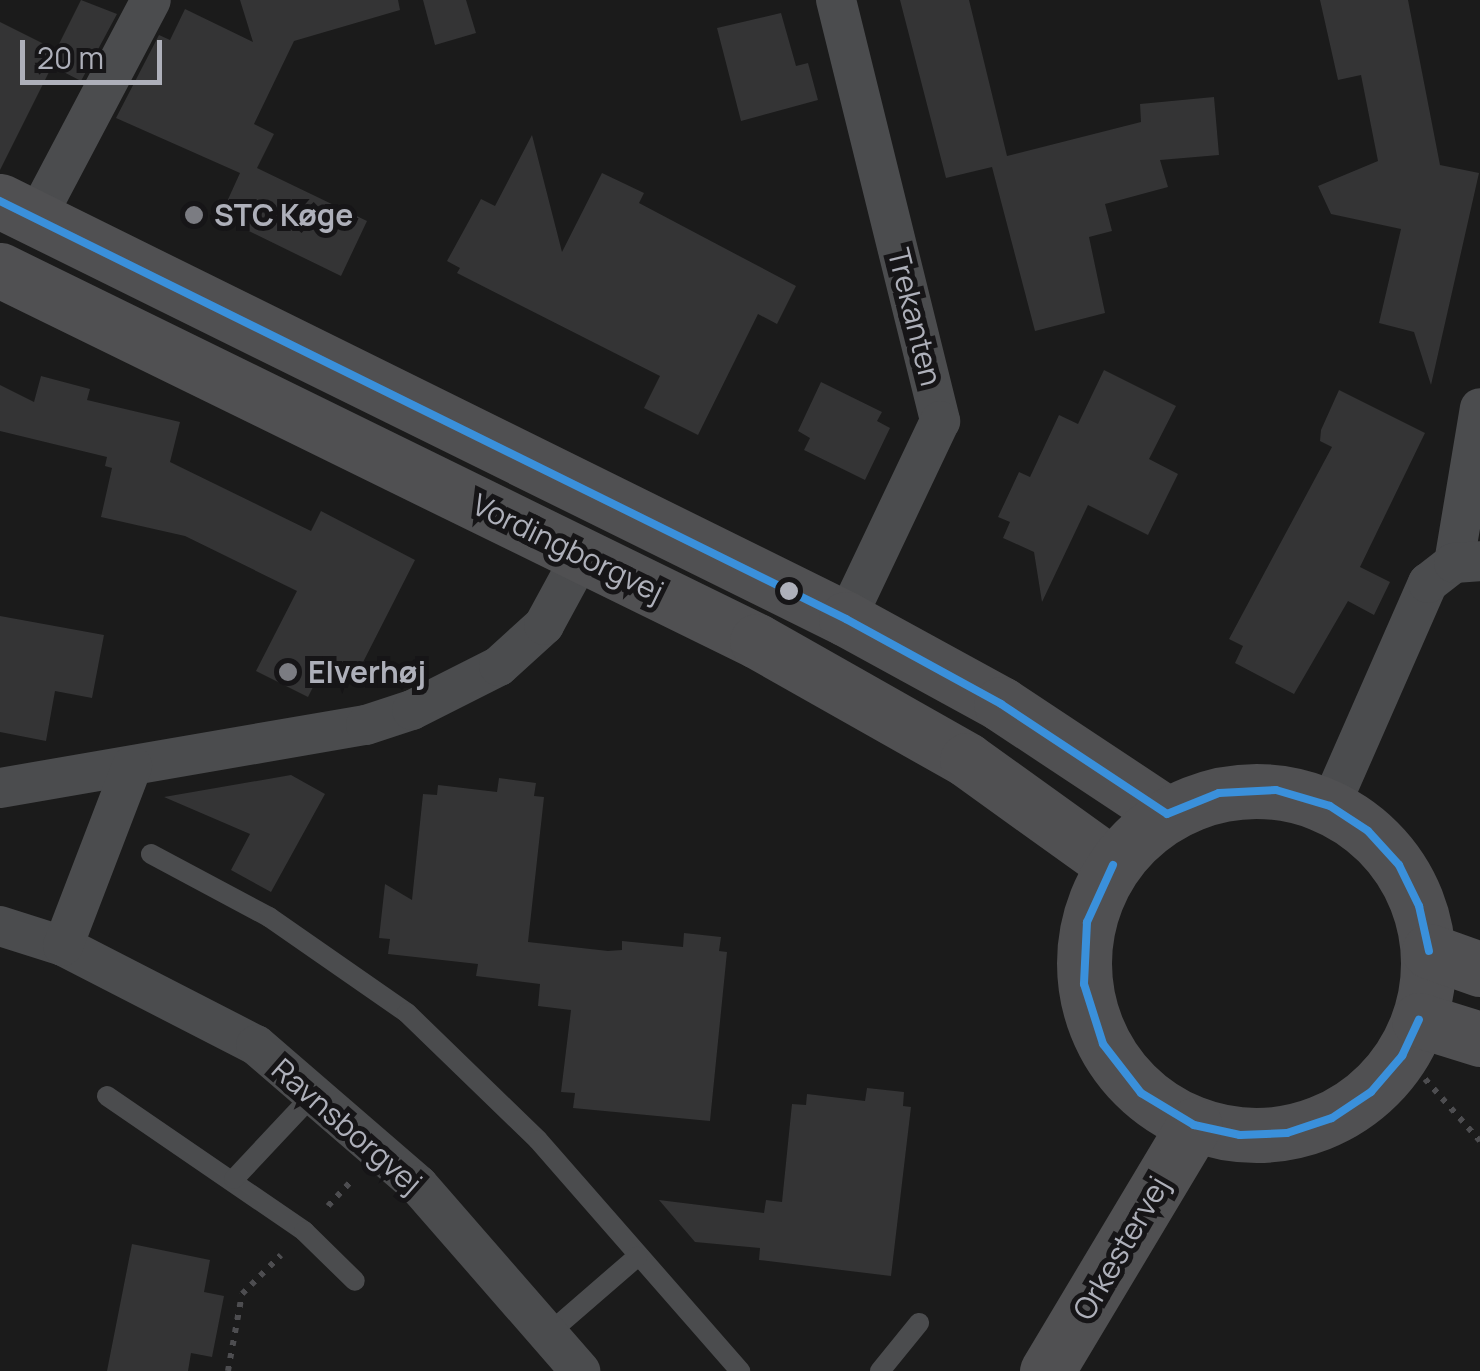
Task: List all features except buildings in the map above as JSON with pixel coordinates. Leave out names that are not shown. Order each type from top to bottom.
[{"type":"main road","name":"Vordingborgvej","points":[[18,210],[846,620],[1001,704],[1167,814]]},
{"type":"main road","name":"Vordingborgvej","points":[[0,270],[757,641],[967,760],[1112,865]]},
{"type":"main road","points":[[1276,790],[1330,806],[1368,831],[1399,865],[1419,906],[1429,951],[1410,1038],[1370,1092],[1317,1123],[1240,1135],[1194,1125],[1141,1092],[1103,1044],[1084,984],[1088,922],[1112,865],[1167,814],[1238,792],[1276,790]]},
{"type":"main road","points":[[1429,951],[1480,969]]},
{"type":"main road","points":[[1410,1038],[1480,1040]]},
{"type":"main road","name":"Orkestervej","points":[[1047,1371],[1194,1125]]},
{"type":"street","points":[[18,210],[151,0]]},
{"type":"street","name":"Trekanten","points":[[836,0],[940,421],[846,620]]},
{"type":"street","points":[[1330,806],[1428,583],[1467,562],[1480,408]]},
{"type":"street","points":[[0,788],[366,725],[412,710],[499,666],[544,625],[582,554]]},
{"type":"street","points":[[63,946],[132,766]]},
{"type":"street","name":"Ravnsborgvej","points":[[0,926],[63,946],[256,1046],[418,1185],[580,1371]]},
{"type":"lane","points":[[152,854],[269,917],[408,1013],[538,1140],[740,1371]]},
{"type":"lane","points":[[234,1179],[313,1094]]},
{"type":"lane","points":[[107,1096],[234,1179],[304,1231],[355,1281]]},
{"type":"lane","points":[[548,1334],[637,1257]]},
{"type":"lane","points":[[880,1371],[920,1324]]},
{"type":"path","points":[[1410,1038],[1480,1141]]},
{"type":"path","points":[[228,1371],[242,1294],[378,1151]]},
{"type":"transit line","points":[[0,201],[846,619],[1001,704],[1167,814]]},
{"type":"transit line","points":[[1167,814],[1219,793],[1276,790],[1330,806],[1368,831],[1399,865],[1419,906],[1429,951]]},
{"type":"transit line","points":[[1113,865],[1087,922],[1084,984],[1103,1044],[1141,1093],[1194,1125],[1240,1135],[1287,1133],[1332,1118],[1371,1092],[1402,1056],[1419,1020]]},
{"type":"place","name":"STC Køge","points":[[194,215]]},
{"type":"place","name":"Elverhøj","points":[[288,672]]}]
